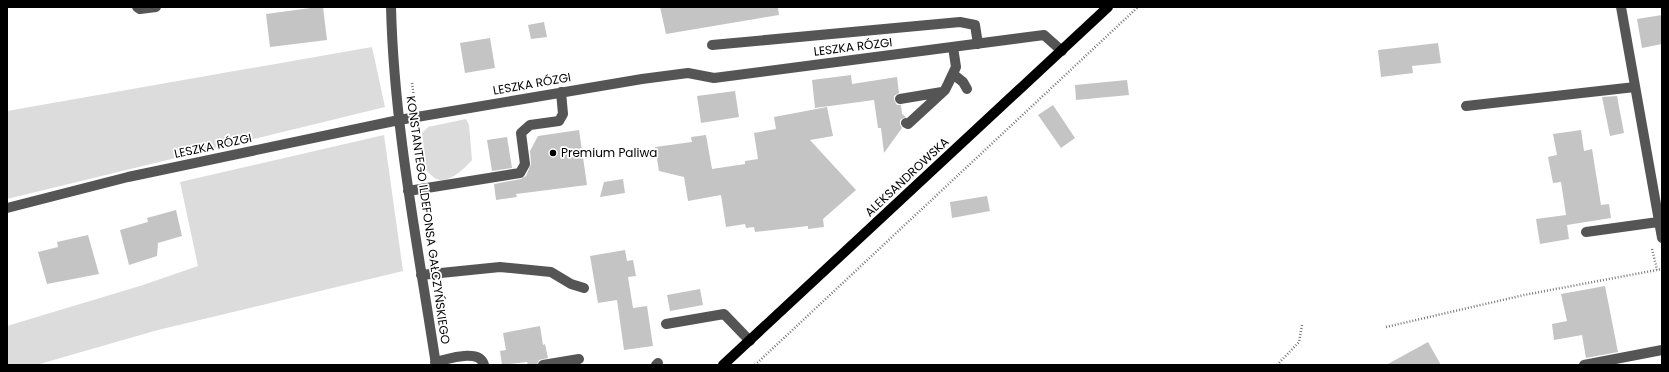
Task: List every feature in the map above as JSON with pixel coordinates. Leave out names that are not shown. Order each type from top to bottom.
[{"type":"main road","name":"ALEKSANDROWSKA","points":[[723,365],[1108,7]]},
{"type":"street","points":[[137,7],[140,9],[156,7]]},
{"type":"street","name":"KONSTANTEGO ILDEFONSA GAŁCZYŃSKIEGO","points":[[391,7],[393,57],[399,120],[408,191],[435,363]]},
{"type":"street","points":[[1621,7],[1662,238]]},
{"type":"street","points":[[712,45],[960,22],[975,25],[978,44]]},
{"type":"street","name":"LESZKA RÓZGI","points":[[7,208],[128,177],[399,120],[642,79],[688,73],[714,78],[1044,35],[1062,51]]},
{"type":"street","points":[[906,123],[908,124],[942,92],[956,67],[953,47]]},
{"type":"street","points":[[953,74],[963,82],[967,89]]},
{"type":"street","points":[[1466,106],[1635,87]]},
{"type":"street","points":[[408,191],[520,173],[525,164],[521,133],[530,125],[559,121],[563,114],[561,92]]},
{"type":"street","points":[[900,99],[942,92]]},
{"type":"street","points":[[1586,232],[1658,222]]},
{"type":"street","points":[[421,275],[500,267],[551,272],[571,284],[584,288]]},
{"type":"street","points":[[666,324],[724,314],[750,341]]},
{"type":"street","points":[[1584,365],[1662,350]]},
{"type":"street","points":[[435,363],[472,355],[478,356],[483,360],[484,365]]},
{"type":"street","points":[[543,365],[579,359]]},
{"type":"path","points":[[755,365],[1138,7]]},
{"type":"path","points":[[1386,327],[1524,295],[1662,269]]},
{"type":"path","points":[[1277,365],[1299,342],[1302,325]]},
{"type":"shaded area","points":[[372,47],[385,107],[7,199],[7,111]]},
{"type":"shaded area","points":[[466,119],[469,125],[472,160],[451,178],[441,180],[436,179],[426,170],[422,133],[428,127]]},
{"type":"shaded area","points":[[384,135],[403,271],[158,330],[36,365],[7,365],[7,326],[143,285],[198,266],[180,182]]},
{"type":"building","points":[[323,7],[327,40],[270,47],[266,14]]},
{"type":"building","points":[[660,7],[778,7],[779,15],[666,34]]},
{"type":"building","points":[[1662,15],[1662,44],[1642,48],[1637,19]]},
{"type":"building","points":[[544,22],[547,37],[531,39],[528,25]]},
{"type":"building","points":[[490,38],[495,68],[465,73],[460,43]]},
{"type":"building","points":[[1438,43],[1441,63],[1412,66],[1413,73],[1381,77],[1378,50]]},
{"type":"building","points":[[851,75],[852,84],[897,77],[899,93],[894,96],[894,100],[897,105],[901,105],[902,114],[906,117],[900,120],[902,128],[884,153],[881,128],[878,128],[874,100],[815,108],[812,80]]},
{"type":"building","points":[[1127,80],[1129,95],[1076,100],[1075,85]]},
{"type":"building","points":[[735,91],[739,117],[701,123],[697,96]]},
{"type":"building","points":[[1617,96],[1624,133],[1610,136],[1602,97]]},
{"type":"building","points":[[1053,105],[1075,138],[1061,148],[1038,115]]},
{"type":"building","points":[[827,107],[833,136],[810,140],[856,190],[823,219],[824,227],[808,229],[808,226],[755,232],[754,227],[746,228],[745,224],[726,227],[721,195],[688,201],[684,177],[659,171],[655,147],[692,142],[691,137],[706,135],[712,169],[745,164],[745,161],[758,159],[754,133],[776,129],[774,117]]},
{"type":"building","points":[[579,130],[587,185],[516,194],[517,197],[496,200],[494,184],[521,179],[526,176],[531,164],[530,151],[538,136]]},
{"type":"building","points":[[1581,130],[1584,151],[1592,149],[1601,205],[1609,204],[1611,218],[1567,225],[1569,239],[1540,244],[1536,219],[1566,215],[1561,182],[1553,183],[1548,157],[1557,155],[1553,134]]},
{"type":"building","points":[[507,137],[512,168],[492,171],[487,140]]},
{"type":"building","points":[[623,179],[625,193],[600,197],[604,182]]},
{"type":"building","points":[[987,196],[990,211],[952,218],[950,202]]},
{"type":"building","points":[[176,210],[182,236],[158,243],[157,256],[129,265],[120,230],[148,222],[147,218]]},
{"type":"building","points":[[88,235],[99,274],[47,284],[38,252],[58,247],[57,242]]},
{"type":"building","points":[[625,250],[627,261],[633,260],[636,276],[628,277],[633,308],[647,306],[653,346],[624,350],[617,300],[598,303],[590,256]]},
{"type":"building","points":[[1605,286],[1618,352],[1586,358],[1582,335],[1554,340],[1552,324],[1567,321],[1561,294]]},
{"type":"building","points":[[700,289],[703,305],[670,311],[667,295]]},
{"type":"building","points":[[540,326],[543,345],[545,344],[548,358],[539,360],[537,365],[528,365],[527,362],[502,365],[500,351],[506,350],[503,333]]},
{"type":"building","points":[[1428,342],[1441,365],[1386,365]]},
{"type":"place","name":"Premium Paliwa","points":[[553,153]]}]
